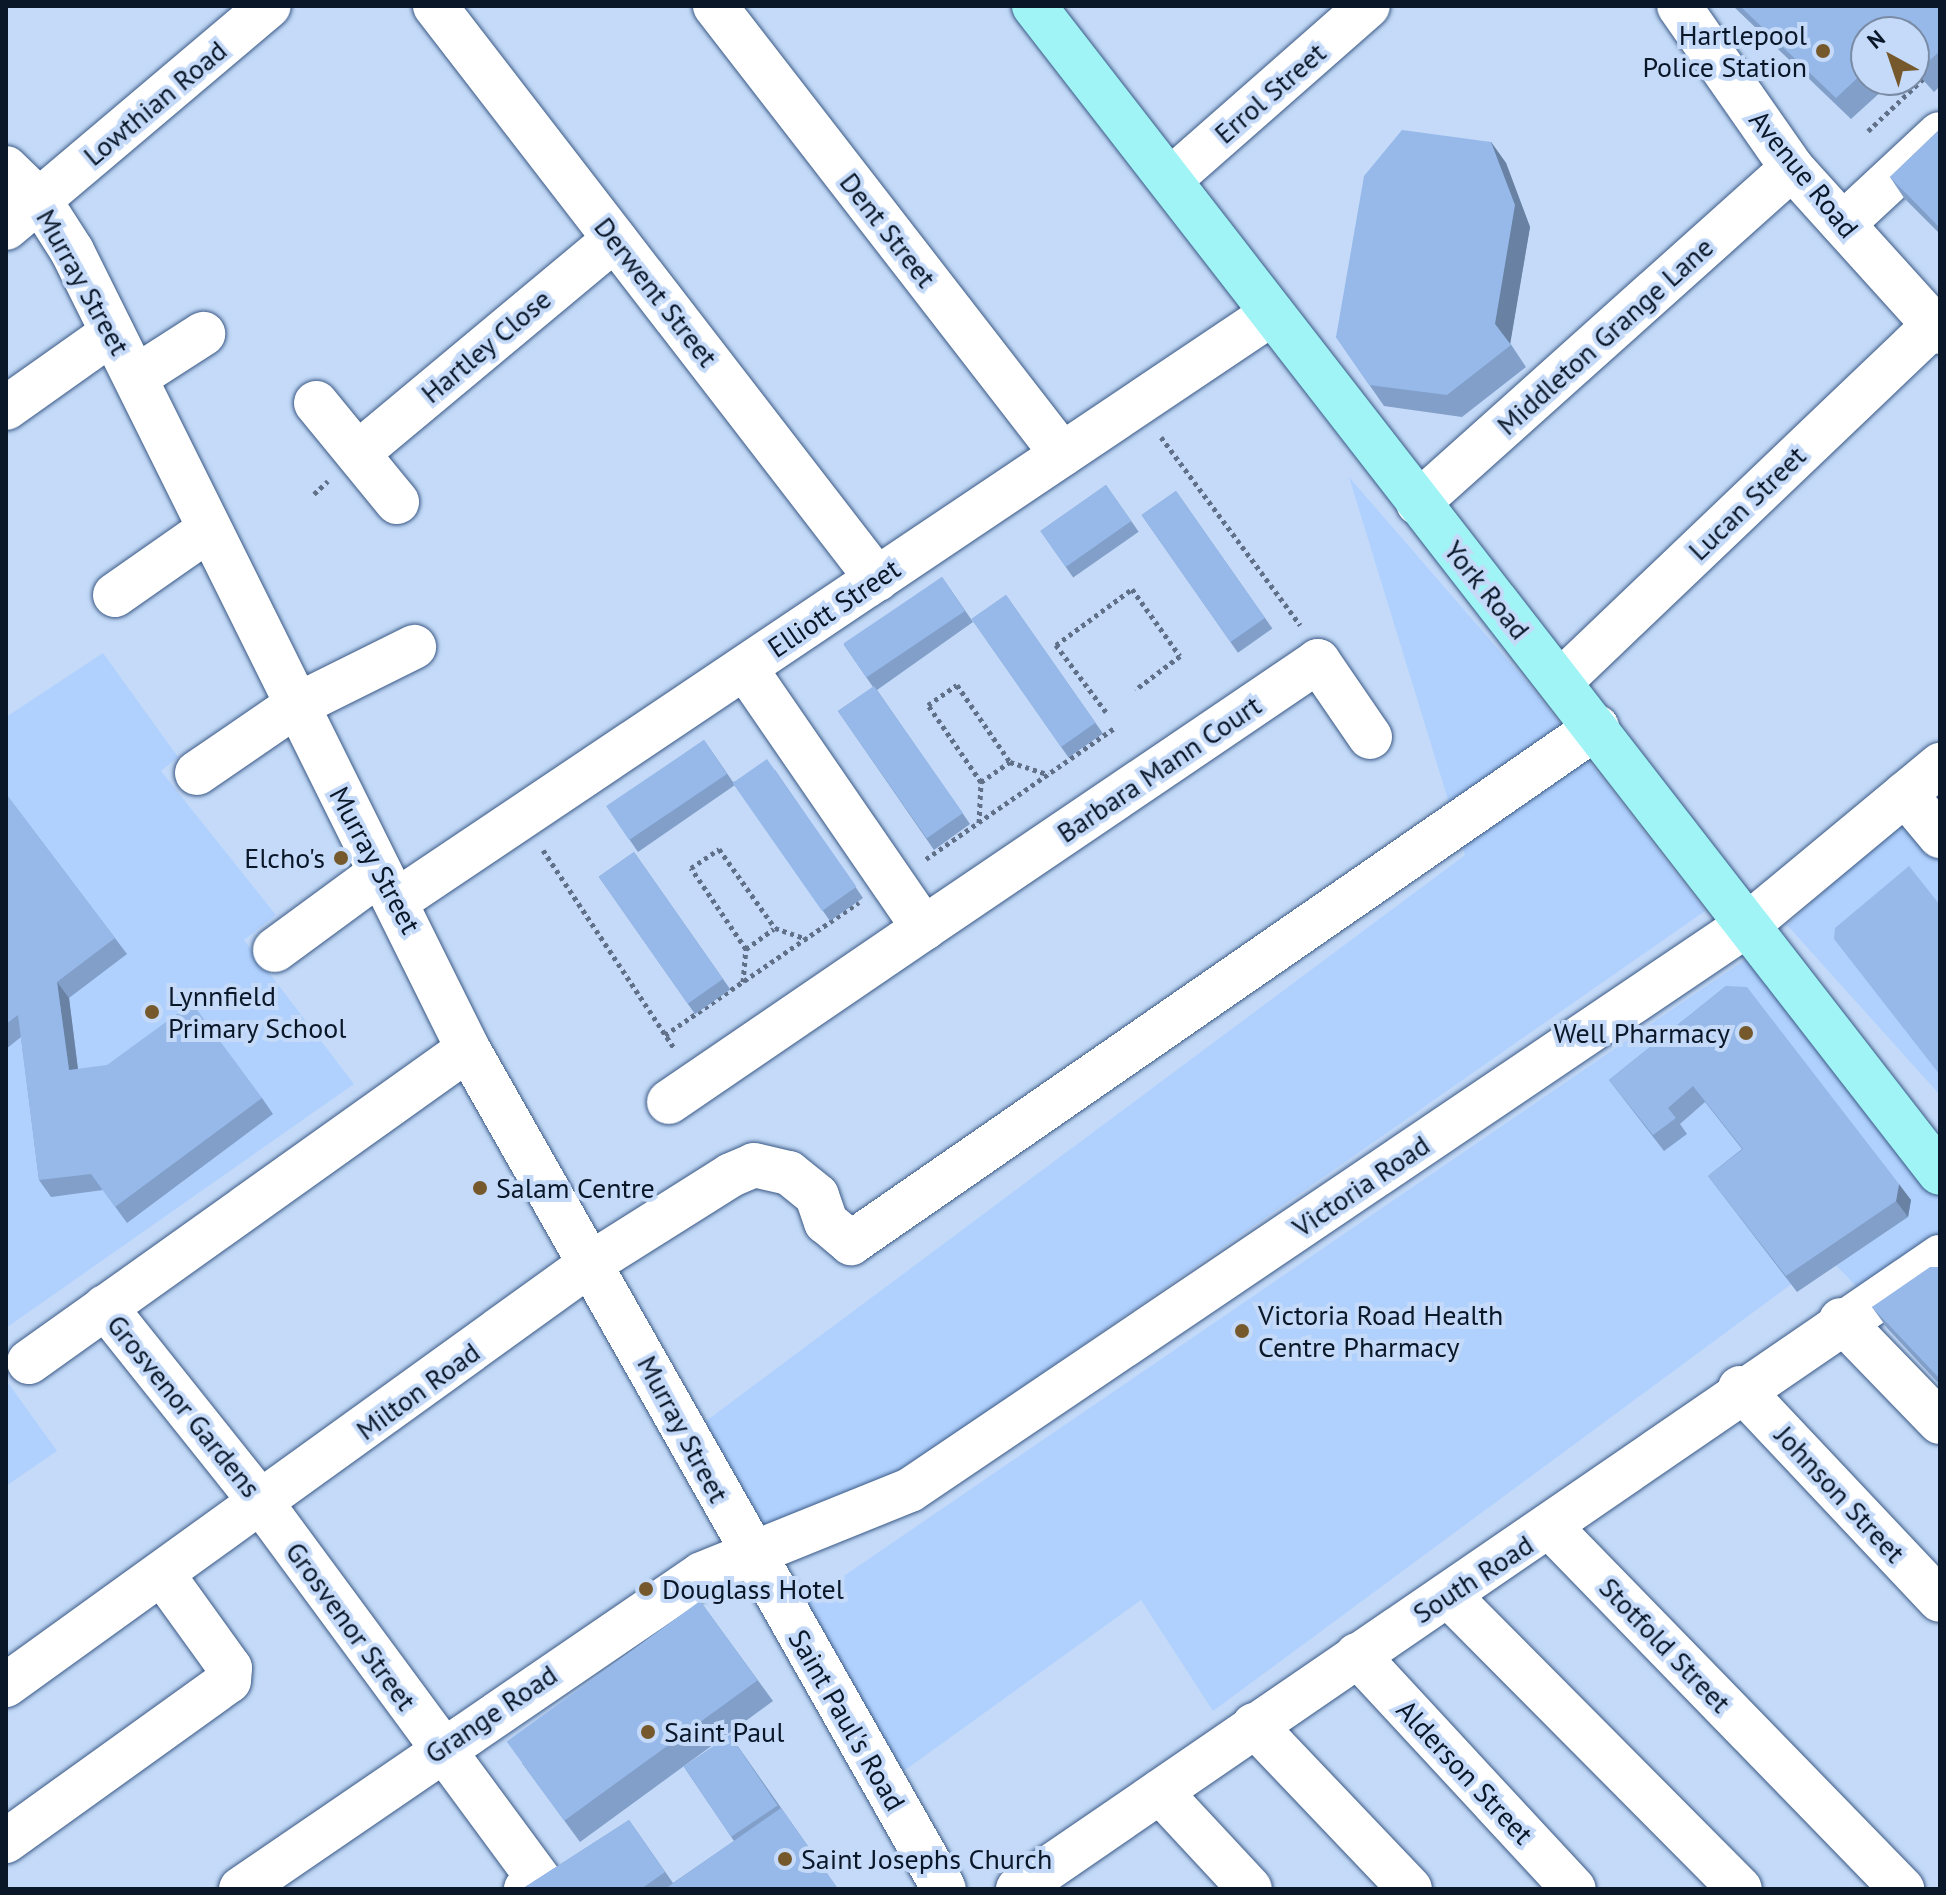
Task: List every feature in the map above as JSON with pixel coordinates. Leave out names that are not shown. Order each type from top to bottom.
[{"type":"main road","name":"York Road","points":[[1034,6],[1171,179],[1270,315],[1751,922],[1940,1173]]},
{"type":"street","name":"Lowthian Road","points":[[6,228],[269,6]]},
{"type":"street","name":"Derwent Street","points":[[435,6],[877,579]]},
{"type":"street","name":"Dent Street","points":[[715,6],[1062,454]]},
{"type":"street","name":"Avenue Road","points":[[1679,6],[1792,168],[1937,329]]},
{"type":"street","name":"Errol Street","points":[[1171,179],[1363,8]]},
{"type":"street","points":[[1843,224],[1940,134]]},
{"type":"street","name":"Murray Street","points":[[6,168],[40,201],[185,467],[208,530],[468,1049],[593,1262],[749,1552]]},
{"type":"street","name":"Middleton Grange Lane","points":[[1418,503],[1792,168]]},
{"type":"street","name":"Hartley Close","points":[[358,453],[615,239]]},
{"type":"street","name":"Elliott Street","points":[[275,950],[389,887],[745,668],[1270,315]]},
{"type":"street","name":"Lucan Street","points":[[1561,681],[1937,329]]},
{"type":"street","points":[[6,408],[112,333]]},
{"type":"street","points":[[136,377],[203,334]]},
{"type":"street","points":[[316,403],[397,502]]},
{"type":"street","points":[[115,595],[208,530]]},
{"type":"street","points":[[197,773],[295,706],[414,647]]},
{"type":"street","name":"Barbara Mann Court","points":[[669,1102],[1318,661],[1370,737]]},
{"type":"street","points":[[745,668],[924,928]]},
{"type":"street","name":"Milton Road","points":[[6,1685],[263,1505],[593,1262],[754,1165],[807,1184],[826,1222],[851,1243],[1597,727]]},
{"type":"street","name":"Victoria Road","points":[[749,1552],[910,1490],[1751,922],[1940,765]]},
{"type":"street","points":[[1905,794],[1940,836]]},
{"type":"street","points":[[29,1362],[468,1049]]},
{"type":"street","name":"South Road","points":[[1018,1889],[1357,1655],[1551,1528],[1740,1388],[1934,1262]]},
{"type":"street","name":"Grosvenor Gardens","points":[[105,1307],[263,1505]]},
{"type":"street","points":[[1841,1320],[1940,1422]]},
{"type":"street","name":"Johnson Street","points":[[1740,1388],[1940,1600]]},
{"type":"street","name":"Grosvenor Street","points":[[263,1505],[539,1880],[526,1889]]},
{"type":"street","name":"Stotfold Street","points":[[1551,1528],[1902,1889]]},
{"type":"street","name":"Grange Road","points":[[241,1889],[440,1748],[702,1574],[749,1552]]},
{"type":"street","name":"Saint Paul's Road","points":[[749,1552],[944,1889]]},
{"type":"street","points":[[6,1841],[229,1681],[230,1668],[163,1575]]},
{"type":"street","points":[[1448,1595],[1740,1889]]},
{"type":"street","name":"Alderson Street","points":[[1357,1655],[1574,1889]]},
{"type":"street","points":[[1254,1725],[1410,1889]]},
{"type":"street","points":[[1160,1792],[1250,1889]]},
{"type":"path","points":[[1868,131],[1905,96]]},
{"type":"path","points":[[1151,424],[1307,634]]},
{"type":"path","points":[[1106,712],[1056,645],[1132,589],[1180,656],[1135,690]]},
{"type":"path","points":[[979,823],[981,782],[928,705],[957,685],[1010,762],[1048,774]]},
{"type":"path","points":[[912,869],[1116,727]]},
{"type":"path","points":[[981,782],[1010,762]]},
{"type":"path","points":[[536,839],[665,1035],[866,898]]},
{"type":"path","points":[[743,982],[746,949],[691,868],[719,849],[775,928],[807,939]]},
{"type":"path","points":[[746,949],[775,928]]},
{"type":"shaded area","points":[[1349,477],[1537,694],[1705,911],[773,1561],[698,1427],[1465,855]]},
{"type":"shaded area","name":"Lynnfield Primary School","points":[[103,653],[178,757],[161,771],[276,915],[244,940],[354,1084],[6,1328],[6,717]]},
{"type":"shaded area","points":[[1940,786],[1940,1095],[1787,925]]},
{"type":"shaded area","points":[[1746,959],[1940,1184],[1940,1373],[1828,1257],[1213,1711],[1141,1600],[883,1786],[778,1621]]},
{"type":"shaded area","points":[[6,1380],[57,1451],[6,1486]]},
{"type":"building","points":[[1740,6],[1940,6],[1940,51],[1930,60],[1930,16],[1850,16],[1850,85],[1836,98]]},
{"type":"building","points":[[1940,129],[1940,228],[1890,177]]},
{"type":"building","points":[[1402,130],[1491,142],[1515,205],[1495,324],[1511,345],[1447,395],[1369,385],[1336,337],[1364,176]]},
{"type":"building","points":[[1106,485],[1131,521],[1066,567],[1040,531]]},
{"type":"building","points":[[1176,491],[1265,618],[1230,642],[1142,515]]},
{"type":"building","points":[[942,577],[965,611],[866,678],[843,644]]},
{"type":"building","points":[[1006,595],[1095,723],[1061,747],[972,619]]},
{"type":"building","points":[[874,686],[963,813],[927,838],[838,711]]},
{"type":"building","points":[[704,740],[727,774],[629,840],[606,806]]},
{"type":"building","points":[[767,759],[856,887],[822,911],[733,783]]},
{"type":"building","points":[[6,794],[115,938],[57,982],[69,1070],[107,1065],[192,1003],[262,1098],[115,1207],[91,1174],[39,1180],[18,1015],[6,1024]]},
{"type":"building","points":[[634,852],[723,979],[688,1004],[599,877]]},
{"type":"building","points":[[1909,866],[1940,905],[1940,1075],[1834,939],[1835,928]]},
{"type":"building","points":[[1726,986],[1747,987],[1899,1184],[1896,1201],[1786,1276],[1708,1176],[1743,1149],[1693,1086],[1668,1108],[1676,1118],[1653,1135],[1609,1080]]},
{"type":"building","points":[[1930,1267],[1940,1267],[1940,1379],[1872,1307]]},
{"type":"building","name":"Saint Paul","points":[[700,1601],[758,1680],[564,1821],[507,1741]]},
{"type":"building","points":[[730,1735],[778,1805],[731,1837],[684,1766]]},
{"type":"building","points":[[781,1808],[838,1889],[665,1889]]},
{"type":"building","points":[[629,1820],[665,1872],[641,1889],[522,1889]]},
{"type":"place","name":"Hartlepool Police Station","points":[[1823,51]]},
{"type":"place","name":"Elcho's","points":[[341,858]]},
{"type":"place","name":"Lynnfield Primary School","points":[[152,1012]]},
{"type":"place","name":"Well Pharmacy","points":[[1746,1033]]},
{"type":"place","name":"Salam Centre","points":[[480,1188]]},
{"type":"place","name":"Victoria Road Health Centre Pharmacy","points":[[1242,1331]]},
{"type":"place","name":"Douglass Hotel","points":[[646,1589]]},
{"type":"place","name":"Saint Paul","points":[[648,1732]]},
{"type":"place","name":"Saint Josephs Church","points":[[785,1859]]}]
